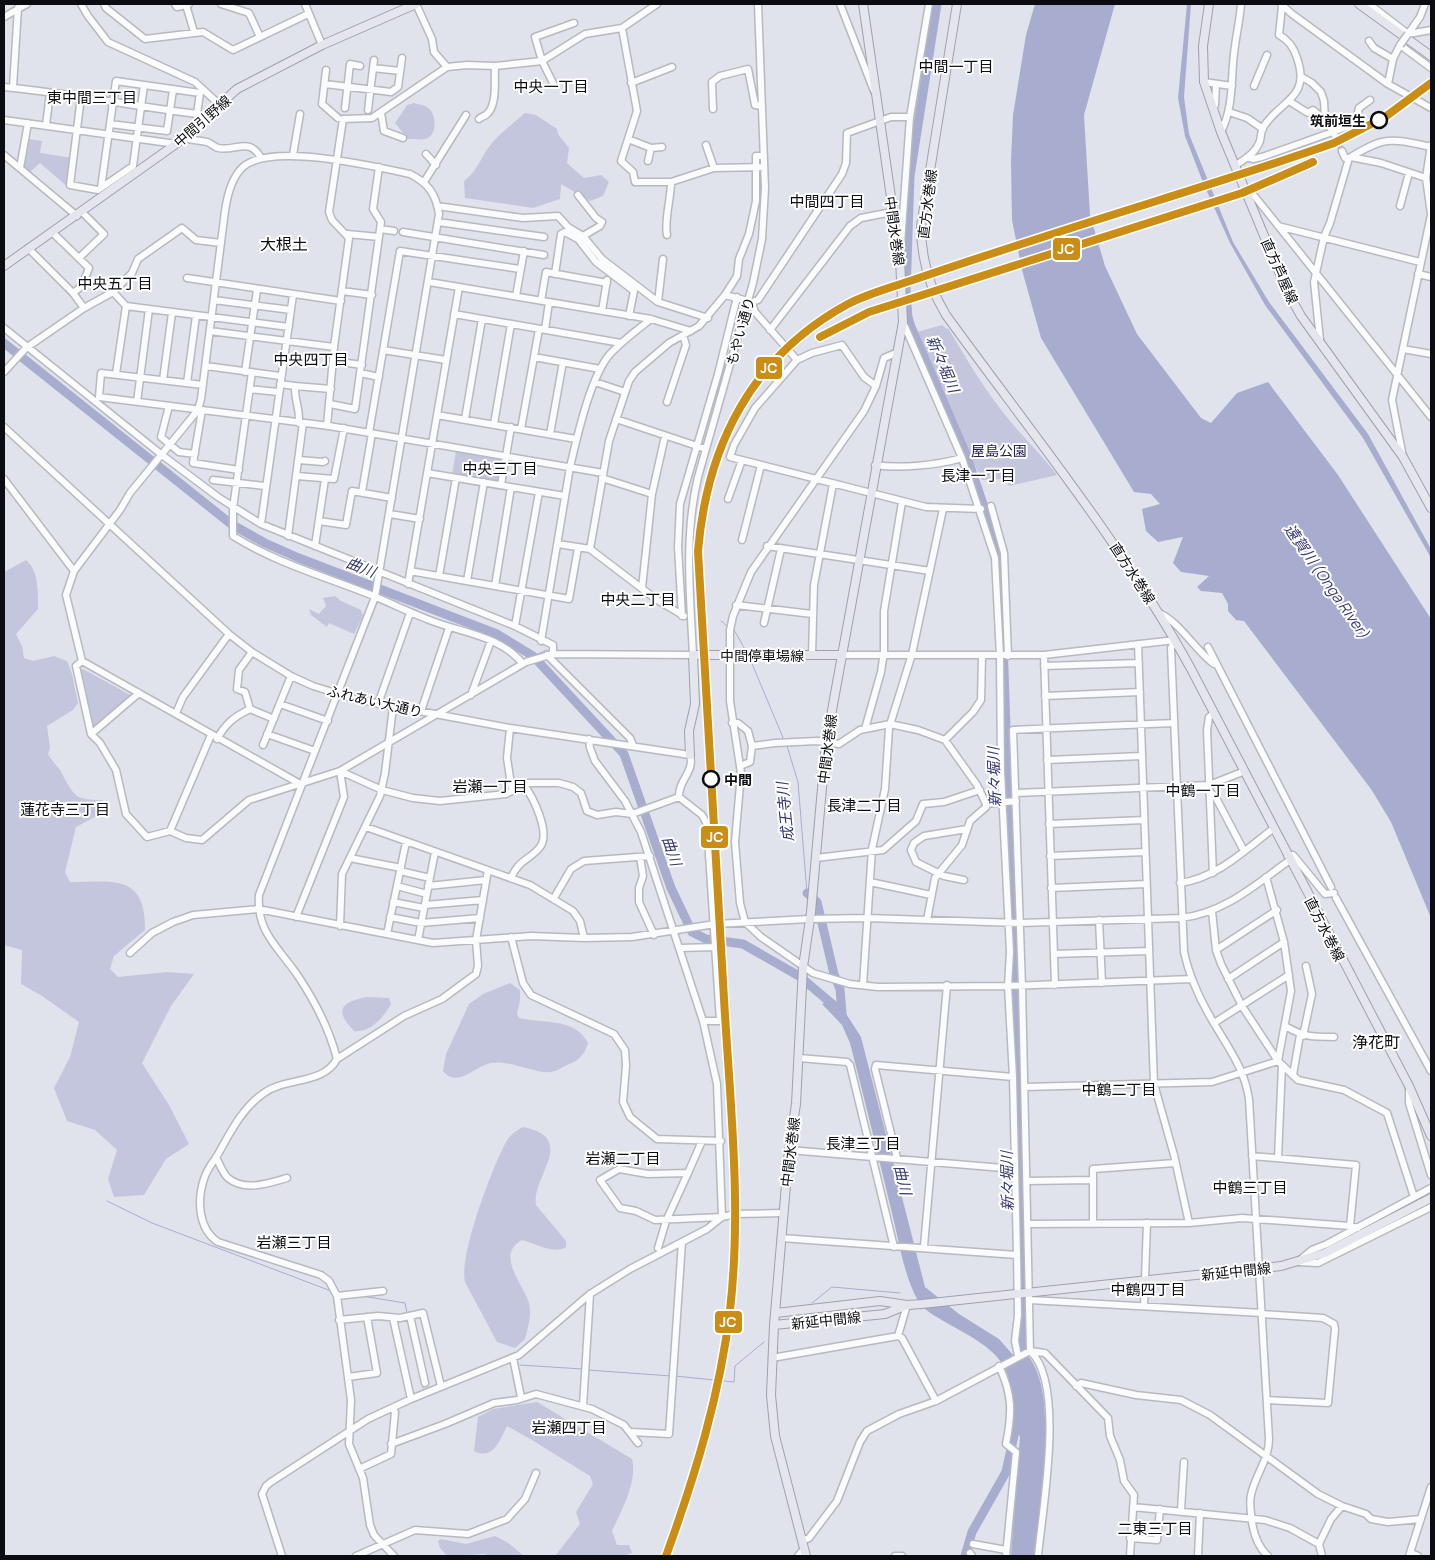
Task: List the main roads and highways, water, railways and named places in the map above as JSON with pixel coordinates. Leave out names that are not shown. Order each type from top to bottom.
[{"type":"main road","name":"中間引野線","points":[[4,266],[176,144],[238,89],[255,78],[322,45],[416,4]]},
{"type":"main road","name":"中間水巻線","points":[[804,1549],[775,1436],[771,1394],[774,1325],[783,1213],[789,1150],[796,1104],[801,994],[808,919],[811,912],[826,742],[875,466],[903,322],[900,258],[864,4]]},
{"type":"main road","name":"直方水巻線","points":[[958,4],[921,226],[923,255],[929,283],[946,315],[1112,539],[1161,614],[1409,1086],[1431,1136]]},
{"type":"main road","name":"直方芦屋線","points":[[1211,4],[1203,46],[1204,82],[1221,132],[1287,290],[1306,321],[1404,457],[1431,508]]},
{"type":"main road","points":[[1359,4],[1431,56]]},
{"type":"main road","name":"中間停車場線","points":[[690,755],[689,731],[695,704],[693,655],[842,655]]},
{"type":"main road","name":"新延中間線","points":[[776,1313],[880,1301],[906,1305],[1017,1293],[1029,1295],[1259,1270],[1297,1262],[1337,1247],[1431,1198]]},
{"type":"main road","name":"新延中間線","points":[[774,1325],[885,1314],[906,1305]]},
{"type":"water","name":"遠賀川 (Onga River)","points":[[1035,4],[1115,4],[1084,115],[1090,215],[1105,266],[1137,334],[1201,418],[1211,423],[1237,393],[1268,382],[1338,475],[1431,619],[1431,918],[1391,822],[1371,789],[1244,621],[1236,620],[1228,611],[1228,604],[1222,593],[1201,591],[1197,587],[1209,576],[1181,572],[1173,563],[1183,537],[1158,542],[1146,531],[1142,509],[1160,504],[1151,494],[1134,492],[1041,338],[1022,270],[1012,220],[1011,161],[1013,115],[1026,35]]},
{"type":"water","points":[[1187,4],[1191,4],[1184,97],[1189,134],[1233,242],[1269,302],[1368,434],[1431,549],[1431,558],[1363,438],[1265,305],[1230,243],[1204,185],[1185,136],[1178,98]]},
{"type":"water","points":[[831,1000],[835,1004],[838,1001],[861,1037],[925,1287],[959,1314],[999,1339],[1019,1362],[1028,1356],[1038,1373],[1043,1396],[1045,1452],[1035,1556],[1011,1556],[1020,1436],[1012,1432],[1011,1391],[1008,1376],[994,1354],[967,1334],[929,1312],[916,1297],[904,1263],[850,1043],[842,1025],[822,1004]]},
{"type":"waterway","name":"新々堀川","points":[[937,4],[910,176],[906,293],[908,317],[911,327],[966,454],[1000,554],[1020,1132],[1022,1342],[1025,1363]]},
{"type":"waterway","name":"曲川","points":[[4,343],[231,524],[265,543],[299,558],[497,634],[533,656],[624,754],[671,888],[692,932],[706,939],[743,944],[799,976],[837,1008]]},
{"type":"waterway","points":[[1369,344],[1394,376]]},
{"type":"waterway","points":[[1398,381],[1416,404]]},
{"type":"waterway","points":[[1428,418],[1431,422]]},
{"type":"waterway","name":"成王寺川","points":[[721,621],[727,626]]},
{"type":"waterway","name":"成王寺川","points":[[733,628],[747,653]]},
{"type":"waterway","points":[[533,656],[547,650]]},
{"type":"waterway","name":"成王寺川","points":[[750,659],[784,740]]},
{"type":"waterway","name":"成王寺川","points":[[787,746],[798,782],[807,893]]},
{"type":"waterway","name":"成王寺川","points":[[807,893],[817,902],[834,974],[840,989],[842,1013]]},
{"type":"waterway","points":[[107,1201],[152,1223],[331,1291]]},
{"type":"waterway","points":[[812,1303],[832,1287],[900,1293]]},
{"type":"waterway","points":[[362,1296],[405,1303],[407,1313]]},
{"type":"waterway","points":[[675,1376],[734,1382],[735,1366],[764,1342]]},
{"type":"waterway","points":[[520,1365],[582,1369]]},
{"type":"waterway","points":[[588,1370],[671,1376]]},
{"type":"waterway","points":[[422,1383],[423,1388]]},
{"type":"waterway","name":"新々堀川","points":[[965,1556],[972,1532],[1006,1472],[1017,1422]]},
{"type":"tunnel","points":[[1336,137],[1342,151]]},
{"type":"place","name":"筑前垣生","points":[[1379,120]]},
{"type":"place","name":"中間","points":[[711,779]]},
{"type":"district","name":"中間一丁目","points":[[956,66]]},
{"type":"district","name":"中央一丁目","points":[[551,86]]},
{"type":"district","name":"東中間三丁目","points":[[92,97]]},
{"type":"district","name":"中間四丁目","points":[[827,201]]},
{"type":"district","name":"大根土","points":[[284,244]]},
{"type":"district","name":"中央五丁目","points":[[115,283]]},
{"type":"district","name":"中央四丁目","points":[[311,359]]},
{"type":"district","name":"中央三丁目","points":[[500,468]]},
{"type":"district","name":"長津一丁目","points":[[978,475]]},
{"type":"district","name":"中央二丁目","points":[[638,599]]},
{"type":"district","name":"岩瀬一丁目","points":[[490,786]]},
{"type":"district","name":"中鶴一丁目","points":[[1203,790]]},
{"type":"district","name":"長津二丁目","points":[[864,805]]},
{"type":"district","name":"蓮花寺三丁目","points":[[65,809]]},
{"type":"district","name":"浄花町","points":[[1376,1042]]},
{"type":"district","name":"中鶴二丁目","points":[[1119,1089]]},
{"type":"district","name":"長津三丁目","points":[[863,1143]]},
{"type":"district","name":"岩瀬二丁目","points":[[623,1158]]},
{"type":"district","name":"中鶴三丁目","points":[[1250,1187]]},
{"type":"district","name":"岩瀬三丁目","points":[[294,1242]]},
{"type":"district","name":"中鶴四丁目","points":[[1148,1289]]},
{"type":"district","name":"岩瀬四丁目","points":[[569,1427]]},
{"type":"district","name":"二東三丁目","points":[[1155,1528]]},
{"type":"park label","name":"屋島公園","points":[[999,450]]}]
